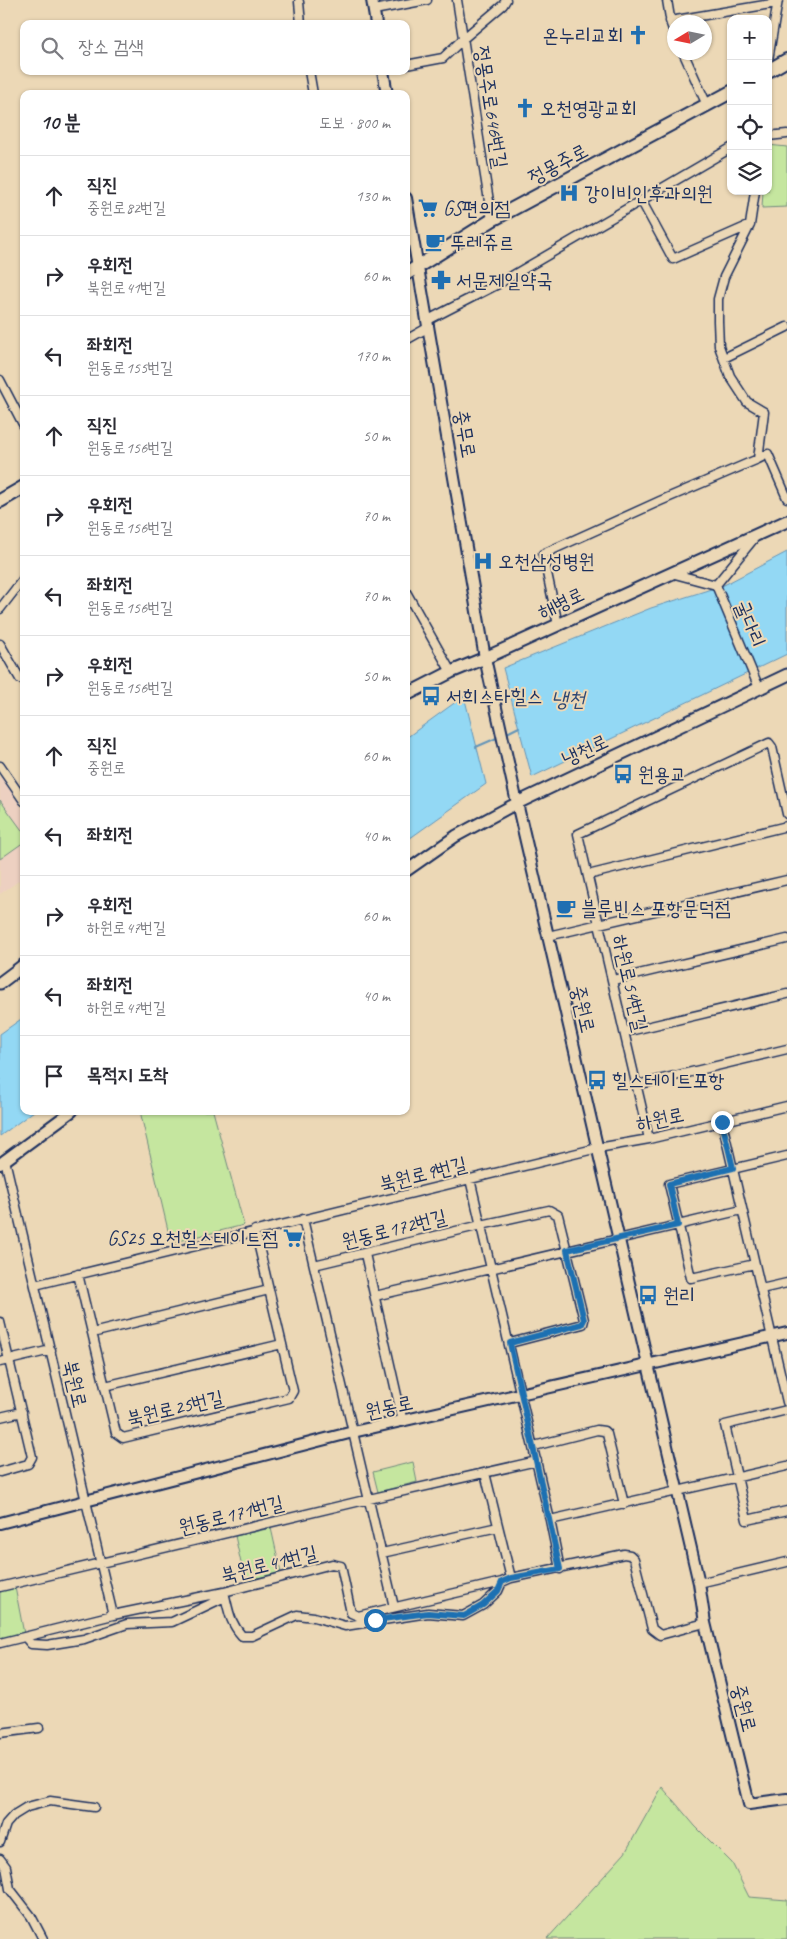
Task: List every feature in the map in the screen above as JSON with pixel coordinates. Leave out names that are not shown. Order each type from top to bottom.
[{"type":"main road","points":[[772,69],[787,60]]},
{"type":"main road","name":"정몽주로","points":[[410,272],[492,220],[727,94]]},
{"type":"main road","points":[[0,501],[20,489]]},
{"type":"main road","name":"해병로","points":[[410,693],[451,672],[787,520]]},
{"type":"main road","name":"냉천로","points":[[517,803],[787,675]]},
{"type":"main road","points":[[0,983],[20,968]]},
{"type":"street","points":[[375,20],[373,5],[427,0]]},
{"type":"street","name":"정몽주로646번길","points":[[456,0],[464,38],[492,220]]},
{"type":"street","points":[[410,64],[443,58],[503,5],[506,0]]},
{"type":"street","points":[[667,0],[669,15]]},
{"type":"street","points":[[702,15],[777,1],[772,34]]},
{"type":"street","points":[[299,2],[301,20]]},
{"type":"street","points":[[687,60],[707,105]]},
{"type":"street","points":[[310,75],[312,90]]},
{"type":"street","points":[[384,75],[386,90]]},
{"type":"street","points":[[772,136],[787,134]]},
{"type":"street","points":[[410,337],[429,324],[728,150]]},
{"type":"street","points":[[754,195],[750,225],[730,262],[718,300],[719,346],[730,376],[747,402],[764,412],[758,459]]},
{"type":"street","points":[[641,200],[673,259],[750,225]]},
{"type":"street","name":"충무로","points":[[410,219],[485,658],[514,788]]},
{"type":"street","points":[[724,358],[787,327]]},
{"type":"street","points":[[0,380],[20,418]]},
{"type":"street","points":[[558,625],[543,554],[768,454],[787,498]]},
{"type":"street","points":[[671,573],[716,586],[758,534]]},
{"type":"street","points":[[0,609],[20,583]]},
{"type":"street","name":"굴다리","points":[[716,586],[759,688]]},
{"type":"street","points":[[410,599],[451,672]]},
{"type":"street","points":[[0,644],[20,679]]},
{"type":"street","name":"하원로54번길","points":[[649,1139],[578,834],[769,743],[772,747],[787,814]]},
{"type":"street","points":[[0,766],[20,795]]},
{"type":"street","name":"중원로","points":[[514,788],[699,1583],[705,1623],[749,1804],[787,1799]]},
{"type":"street","name":"냉천로","points":[[410,868],[456,836],[517,803]]},
{"type":"street","points":[[588,874],[787,826]]},
{"type":"street","points":[[548,936],[787,880]]},
{"type":"street","points":[[613,980],[787,939]]},
{"type":"street","points":[[625,1032],[787,994]]},
{"type":"street","points":[[637,1085],[787,1049]]},
{"type":"street","name":"하원로","points":[[598,1148],[649,1139],[787,1106]]},
{"type":"street","points":[[3,1162],[67,1115]]},
{"type":"street","points":[[722,1122],[787,1402]]},
{"type":"street","name":"북원로9번길","points":[[35,1284],[598,1148]]},
{"type":"street","points":[[755,1264],[691,1278],[669,1184],[787,1156]]},
{"type":"street","name":"북원로","points":[[3,1162],[35,1284],[113,1615]]},
{"type":"street","points":[[470,1179],[522,1393],[560,1569]]},
{"type":"street","name":"원동로172번길","points":[[314,1265],[549,1210],[554,1211],[558,1215],[567,1250]]},
{"type":"street","points":[[375,1296],[742,1210]]},
{"type":"street","points":[[303,1220],[394,1607]]},
{"type":"street","points":[[255,1230],[282,1344]]},
{"type":"street","points":[[510,1343],[582,1324],[584,1320],[567,1250]]},
{"type":"street","points":[[365,1254],[403,1422]]},
{"type":"street","name":"북원로25번길","points":[[78,1274],[116,1433],[123,1438],[289,1398],[293,1392],[282,1344],[105,1386]]},
{"type":"street","points":[[761,1289],[787,1283]]},
{"type":"street","points":[[92,1333],[269,1290]]},
{"type":"street","points":[[0,1322],[32,1456],[28,1464],[0,1472]]},
{"type":"street","name":"원동로","points":[[0,1524],[86,1500],[353,1432],[787,1333]]},
{"type":"street","points":[[0,1362],[51,1350]]},
{"type":"street","points":[[787,1410],[725,1425],[747,1520],[787,1511]]},
{"type":"street","points":[[0,1417],[22,1412]]},
{"type":"street","points":[[534,1446],[597,1430],[604,1431],[607,1434],[624,1504]]},
{"type":"street","name":"원동로171번길","points":[[0,1587],[537,1461]]},
{"type":"street","points":[[550,1520],[787,1466]]},
{"type":"street","points":[[485,1473],[511,1578]]},
{"type":"street","points":[[382,1553],[498,1527]]},
{"type":"street","name":"북원로41번길","points":[[0,1642],[113,1615],[225,1595],[337,1564],[341,1566],[351,1613],[354,1616],[358,1616],[502,1582],[511,1578],[624,1554],[630,1555],[634,1559],[652,1629],[655,1633],[660,1635],[705,1623]]},
{"type":"street","points":[[699,1583],[787,1562]]},
{"type":"street","points":[[25,1637],[31,1644],[47,1645],[84,1639],[127,1624],[172,1622],[225,1595],[233,1627],[242,1636],[252,1636],[297,1615],[314,1617],[345,1626],[428,1613],[464,1616],[483,1605],[498,1591],[502,1582]]},
{"type":"street","points":[[0,1733],[39,1728]]},
{"type":"street","points":[[0,1842],[6,1824],[14,1815],[27,1807],[50,1801],[94,1807]]},
{"type":"street","points":[[0,1859],[6,1867],[10,1889],[31,1916],[43,1939]]},
{"type":"shaded area","points":[[0,776],[20,805],[20,880],[0,894]]},
{"type":"green space","points":[[772,145],[787,147],[787,207],[762,208],[763,195],[772,195]]},
{"type":"green space","points":[[0,800],[20,828],[20,845],[0,859]]},
{"type":"green space","points":[[141,1115],[214,1115],[244,1225],[171,1243]]},
{"type":"green space","points":[[413,1462],[417,1482],[378,1492],[373,1472]]},
{"type":"green space","points":[[271,1528],[281,1573],[245,1581],[235,1536]]},
{"type":"green space","points":[[15,1587],[24,1634],[0,1639],[0,1591]]},
{"type":"green space","points":[[662,1787],[695,1826],[732,1863],[749,1897],[787,1900],[787,1939],[547,1939],[625,1853]]},
{"type":"water","name":"냉천","points":[[787,552],[787,654],[532,777],[503,668],[651,608],[724,585]]},
{"type":"water","points":[[464,696],[486,784],[410,838],[410,735]]},
{"type":"water","points":[[20,1020],[20,1115],[29,1115],[0,1136],[0,1034]]},
{"type":"waterway","name":"냉천","points":[[505,734],[519,727]]},
{"type":"waterway","name":"냉천","points":[[476,747],[499,737]]},
{"type":"place","name":"온누리교회","points":[[638,35]]},
{"type":"place","name":"오천영광교회","points":[[525,108]]},
{"type":"place","name":"강이비인후과의원","points":[[569,193]]},
{"type":"place","name":"GS편의점","points":[[428,208]]},
{"type":"place","name":"뚜레쥬르","points":[[435,242]]},
{"type":"place","name":"서문제일약국","points":[[441,280]]},
{"type":"place","name":"오천삼성병원","points":[[483,561]]},
{"type":"place","name":"서희스타힐스","points":[[431,696]]},
{"type":"place","name":"원용교","points":[[623,774]]},
{"type":"place","name":"블루빈스 포항문덕점","points":[[566,908]]},
{"type":"place","name":"힐스테이트포항","points":[[597,1080]]},
{"type":"place","name":"GS25 오천힐스테이트점","points":[[293,1238]]},
{"type":"place","name":"원리","points":[[648,1295]]},
{"type":"route","points":[[375,1620],[428,1613],[464,1616],[483,1605],[498,1591],[502,1582],[511,1578],[560,1569],[510,1343],[582,1324],[584,1320],[567,1250],[678,1225],[669,1184],[733,1168],[722,1122]]}]
